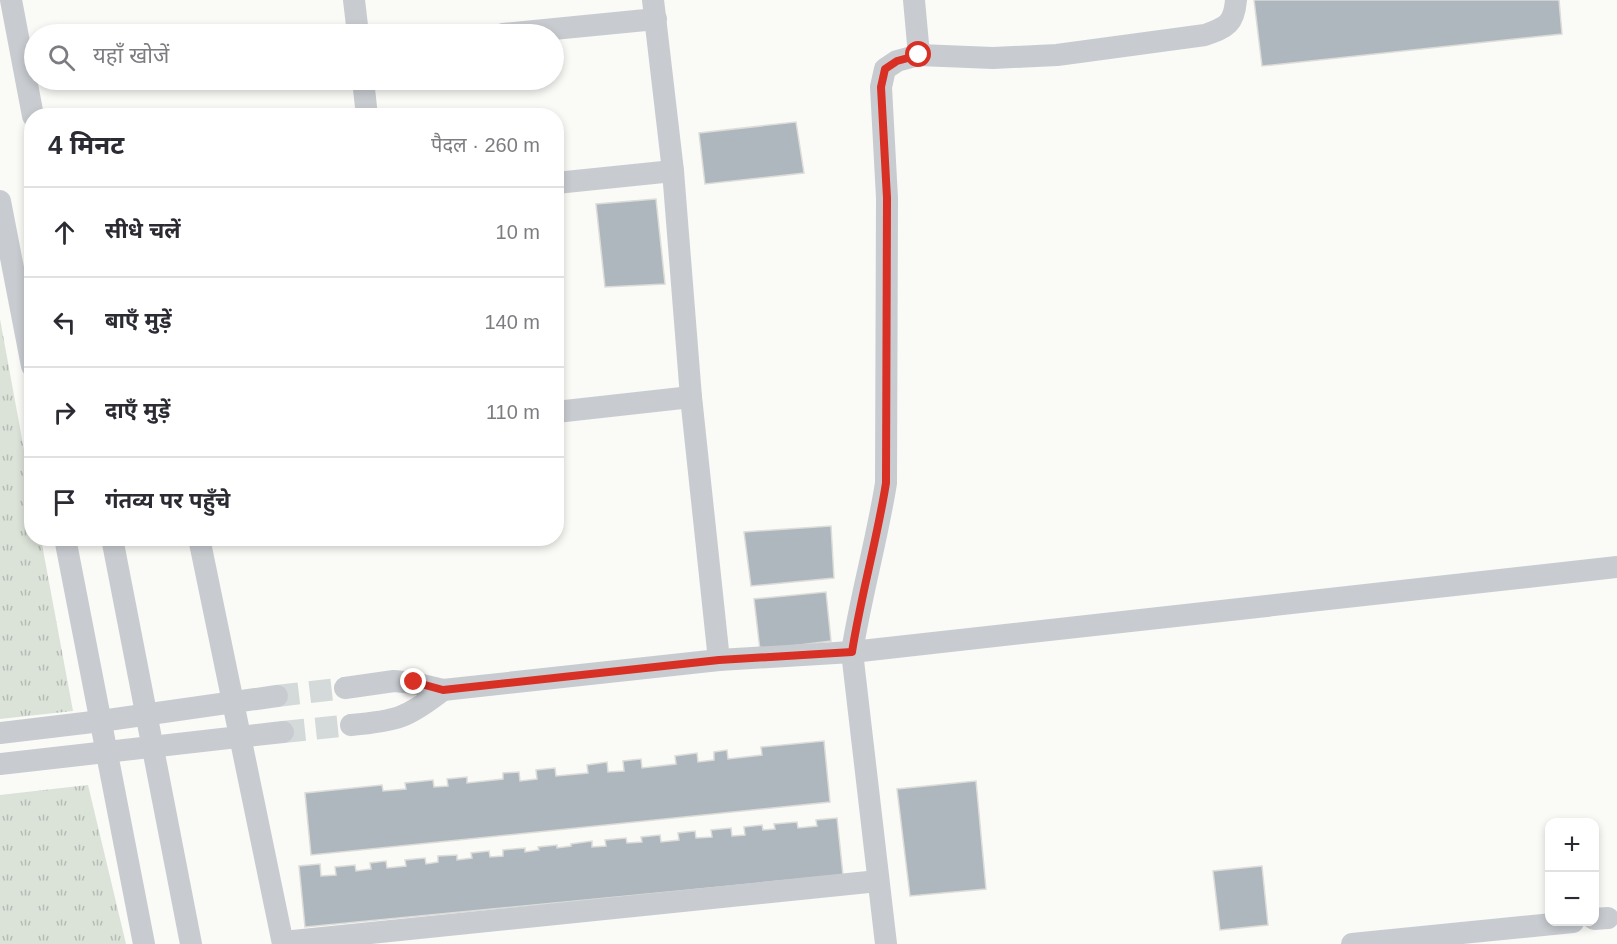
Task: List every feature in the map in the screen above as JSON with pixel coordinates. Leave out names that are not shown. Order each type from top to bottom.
[{"type":"street","points":[[11,0],[24,69]]},
{"type":"street","points":[[354,0],[357,24]]},
{"type":"street","points":[[914,0],[919,55]]},
{"type":"street","points":[[886,944],[852,652],[858,611],[879,528],[886,483],[887,198],[881,87],[885,69],[897,61],[919,55],[993,58],[1057,54],[1205,34],[1224,28],[1234,18],[1236,0]]},
{"type":"street","points":[[563,24],[654,9],[673,171],[691,397],[719,660]]},
{"type":"street","points":[[28,90],[31,108]]},
{"type":"street","points":[[364,90],[366,108]]},
{"type":"street","points":[[564,182],[673,171]]},
{"type":"street","points":[[0,201],[24,325]]},
{"type":"street","points":[[564,411],[691,397]]},
{"type":"street","points":[[67,546],[144,944]]},
{"type":"street","points":[[113,546],[191,944]]},
{"type":"street","points":[[201,546],[283,943],[878,881]]},
{"type":"street","points":[[345,688],[394,681],[414,682],[443,690],[719,660],[852,652],[1617,567]]},
{"type":"street","points":[[351,725],[385,722],[405,716],[443,690]]},
{"type":"street","points":[[0,733],[277,696]]},
{"type":"street","points":[[0,764],[283,732]]},
{"type":"street","points":[[1352,944],[1545,924]]},
{"type":"green space","points":[[0,319],[24,450],[24,546],[42,546],[73,711],[0,719]]},
{"type":"green space","points":[[88,785],[126,944],[0,944],[0,795]]},
{"type":"building","points":[[1254,0],[1559,0],[1562,34],[1262,66]]},
{"type":"building","points":[[796,122],[804,173],[705,184],[699,133]]},
{"type":"building","points":[[656,199],[665,284],[605,287],[596,204]]},
{"type":"building","points":[[831,526],[834,578],[751,586],[744,532]]},
{"type":"building","points":[[826,592],[831,641],[760,650],[754,599]]},
{"type":"building","points":[[824,741],[830,802],[311,855],[305,793],[382,785],[383,791],[406,789],[405,783],[433,780],[434,787],[448,786],[447,779],[467,777],[467,783],[503,779],[503,773],[519,772],[520,781],[537,779],[536,770],[555,768],[556,776],[588,773],[587,765],[607,762],[608,772],[624,771],[623,761],[641,759],[642,768],[676,764],[675,756],[697,753],[698,762],[714,760],[714,752],[727,750],[728,759],[762,755],[761,747]]},
{"type":"building","points":[[976,781],[986,889],[910,896],[897,789]]},
{"type":"building","points":[[837,818],[843,875],[305,927],[299,866],[320,864],[321,876],[336,875],[335,867],[355,865],[356,871],[371,869],[370,863],[386,861],[387,868],[406,866],[405,860],[425,858],[426,864],[438,862],[438,856],[457,855],[457,860],[472,858],[471,853],[489,851],[490,857],[503,856],[503,850],[525,848],[525,852],[539,850],[538,847],[557,845],[557,848],[592,841],[592,847],[606,846],[605,840],[626,838],[627,843],[642,842],[641,837],[660,835],[661,842],[679,840],[678,833],[695,831],[696,838],[712,837],[711,830],[731,828],[732,836],[745,835],[744,827],[762,825],[763,830],[775,829],[774,824],[797,822],[798,828],[817,826],[816,820]]},
{"type":"building","points":[[1262,866],[1268,925],[1220,930],[1213,871]]},
{"type":"tunnel","points":[[277,696],[345,688]]},
{"type":"tunnel","points":[[283,732],[351,725]]},
{"type":"route","points":[[414,682],[443,690],[719,660],[852,652],[858,611],[879,528],[886,483],[887,198],[881,87],[885,69],[897,61],[919,55]]}]
